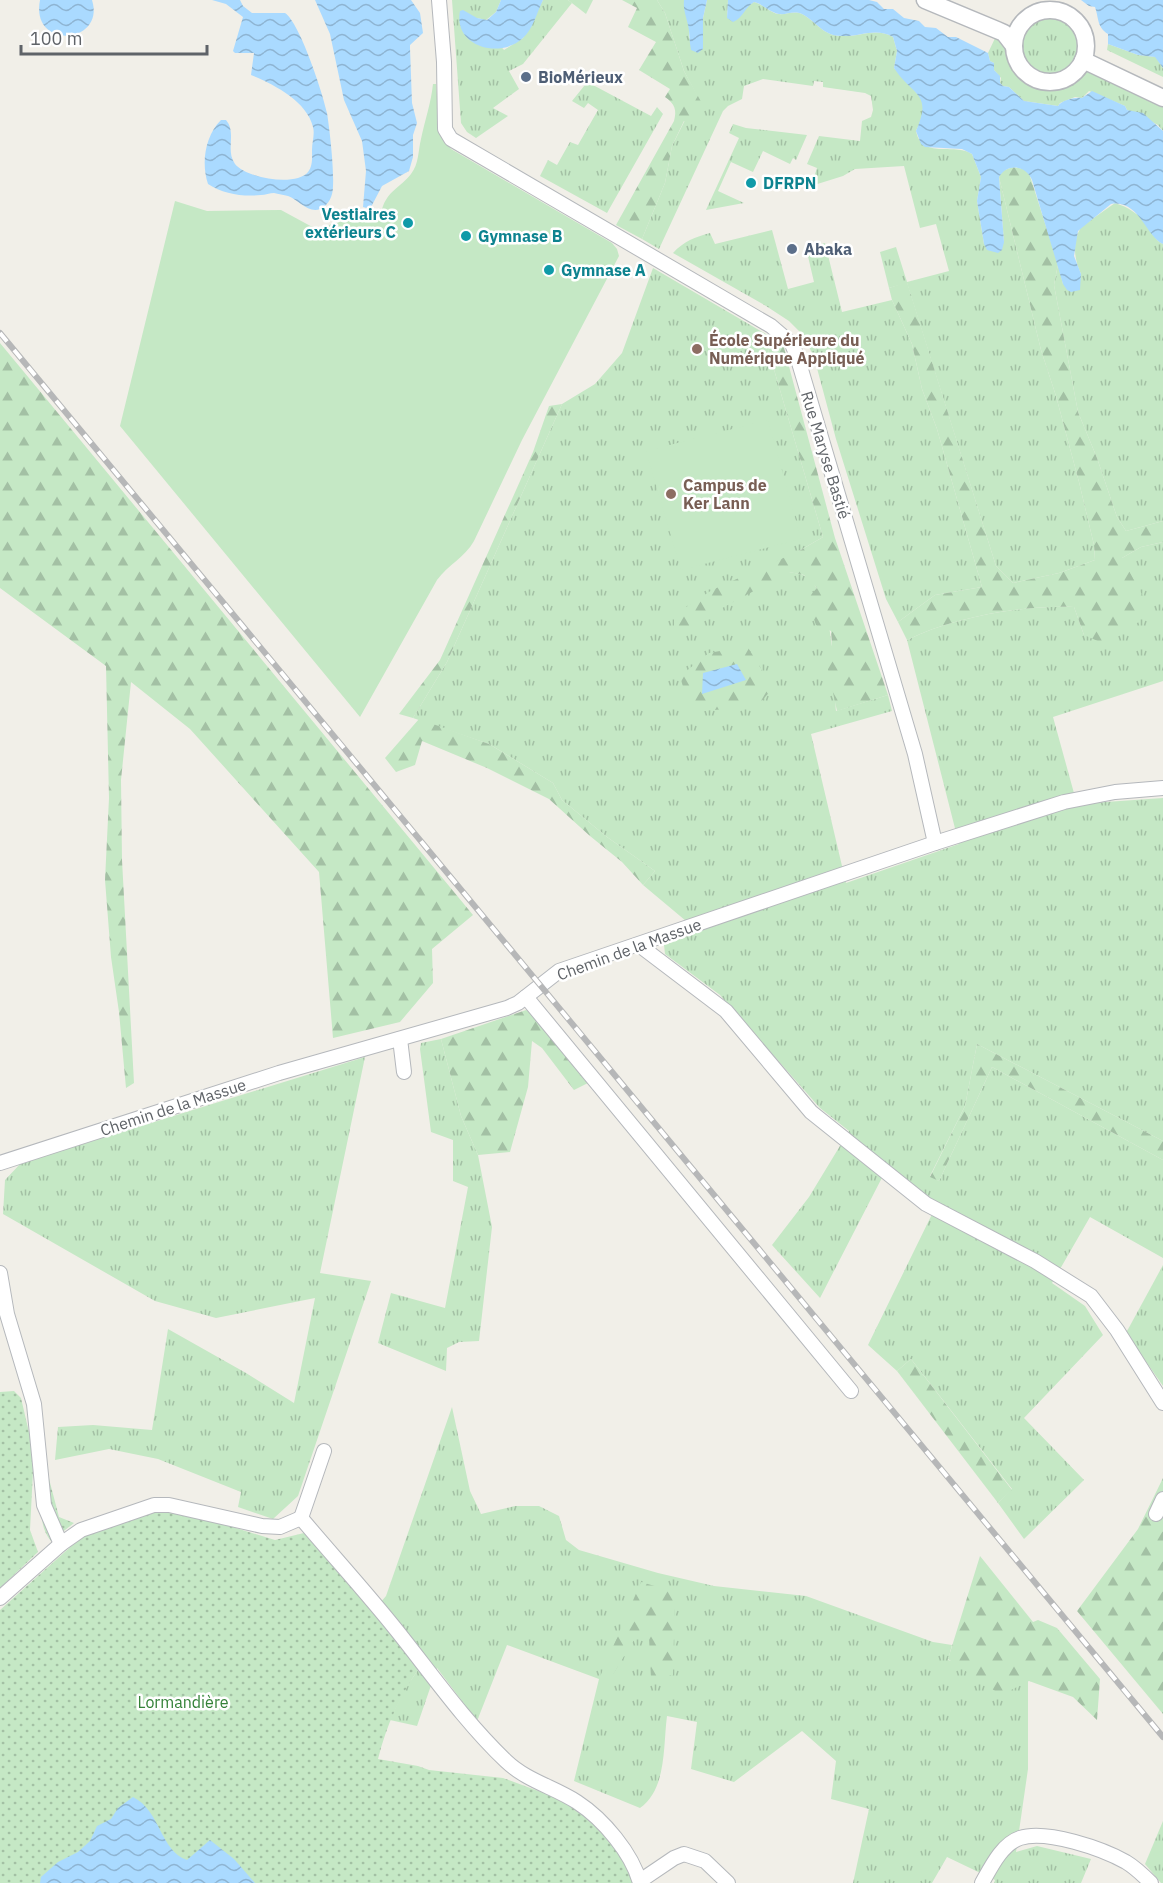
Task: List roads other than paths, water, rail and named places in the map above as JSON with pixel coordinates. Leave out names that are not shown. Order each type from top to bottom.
[{"type":"street","name":"Rue Maryse Bastié","points":[[439,0],[444,62],[445,129],[451,139],[771,326],[792,344],[915,754],[935,843]]},
{"type":"street","points":[[925,0],[1004,33],[1014,46]]},
{"type":"street","points":[[955,0],[1004,20],[1027,19]]},
{"type":"street","points":[[1043,6],[1062,12],[1078,23],[1086,40],[1080,67],[1060,81],[1043,82],[1028,75],[1022,69],[1014,46],[1018,31],[1027,19],[1043,6]]},
{"type":"street","points":[[1083,60],[1163,98]]},
{"type":"street","name":"Chemin de la Massue","points":[[0,1163],[279,1073],[507,1008],[526,997],[560,971],[935,843],[1064,802],[1115,792],[1163,788]]},
{"type":"street","points":[[639,945],[726,1011],[811,1112],[926,1204],[1035,1262],[1091,1296],[1117,1330],[1163,1403]]},
{"type":"street","points":[[526,997],[851,1391]]},
{"type":"street","points":[[400,1039],[404,1072]]},
{"type":"street","points":[[0,1273],[7,1314],[34,1404],[44,1505],[61,1544]]},
{"type":"street","points":[[0,1598],[61,1544],[81,1530],[161,1504],[262,1526],[280,1527],[301,1518],[324,1451]]},
{"type":"street","points":[[1156,1514],[1163,1499]]},
{"type":"street","points":[[301,1518],[372,1600],[470,1721],[507,1762],[539,1784],[576,1801],[598,1818],[615,1838],[636,1871],[640,1882],[674,1858],[684,1854],[705,1861],[728,1883]]},
{"type":"street","points":[[982,1883],[998,1857],[1011,1843],[1018,1838],[1039,1835],[1089,1847],[1115,1857],[1133,1867],[1151,1883]]},
{"type":"water","points":[[40,0],[92,0],[93,15],[88,26],[79,33],[68,36],[56,34],[46,28],[40,16]]},
{"type":"water","points":[[212,0],[240,0],[243,6],[252,13],[285,13],[297,30],[310,60],[327,113],[333,190],[328,203],[320,209],[312,210],[292,198],[274,193],[254,196],[240,195],[208,184],[205,167],[206,150],[211,134],[221,120],[226,120],[231,130],[231,153],[235,164],[249,173],[271,179],[302,177],[310,170],[314,132],[310,118],[297,101],[269,83],[251,75],[254,53],[235,53],[233,51],[243,17],[226,4]]},
{"type":"water","points":[[315,0],[411,0],[420,13],[423,33],[410,45],[412,103],[417,123],[413,135],[413,157],[409,171],[382,186],[370,209],[363,207],[366,171],[362,141],[344,100],[330,34]]},
{"type":"water","points":[[501,0],[543,0],[530,30],[513,45],[491,48],[471,41],[464,33],[460,23],[460,11],[463,10],[477,18],[487,20],[496,12]]},
{"type":"water","points":[[684,0],[707,0],[703,18],[703,49],[698,53],[691,50]]},
{"type":"water","points":[[728,0],[869,0],[877,2],[884,9],[893,9],[904,18],[919,21],[925,27],[936,28],[948,37],[956,37],[988,53],[990,61],[994,63],[994,70],[1000,76],[1000,83],[1009,87],[1024,101],[1058,106],[1069,99],[1082,98],[1092,91],[1125,106],[1127,110],[1143,113],[1163,131],[1163,244],[1129,207],[1111,204],[1078,231],[1074,256],[1081,274],[1080,290],[1071,292],[1067,290],[1063,284],[1032,180],[1021,169],[1012,168],[1007,169],[999,177],[1004,242],[1002,250],[998,253],[987,250],[977,201],[981,177],[972,154],[962,149],[925,147],[921,144],[916,131],[921,118],[922,102],[894,68],[897,51],[893,37],[880,33],[849,36],[830,34],[802,14],[796,12],[779,14],[754,2],[733,22],[727,18]]},
{"type":"water","points":[[1081,0],[1163,0],[1163,68],[1155,57],[1138,55],[1108,44],[1108,34],[1100,26],[1095,7]]},
{"type":"water","points":[[737,664],[746,680],[702,694],[703,673]]},
{"type":"water","points":[[133,1797],[149,1811],[165,1840],[178,1855],[187,1860],[210,1840],[234,1859],[255,1883],[40,1883],[41,1877],[58,1862],[78,1852],[90,1841],[97,1826],[111,1819],[118,1808]]},
{"type":"railway","points":[[0,333],[1163,1737]]},
{"type":"place","name":"BioMérieux","points":[[526,77]]},
{"type":"place","name":"DFRPN","points":[[751,183]]},
{"type":"place","name":"Vestiaires extérieurs C","points":[[408,223]]},
{"type":"place","name":"Gymnase B","points":[[466,236]]},
{"type":"place","name":"Abaka","points":[[792,249]]},
{"type":"place","name":"Gymnase A","points":[[549,270]]},
{"type":"place","name":"École Supérieure du Numérique Appliqué","points":[[697,349]]},
{"type":"place","name":"Campus de Ker Lann","points":[[671,494]]},
{"type":"park label","name":"Lormandière","points":[[183,1702]]}]
